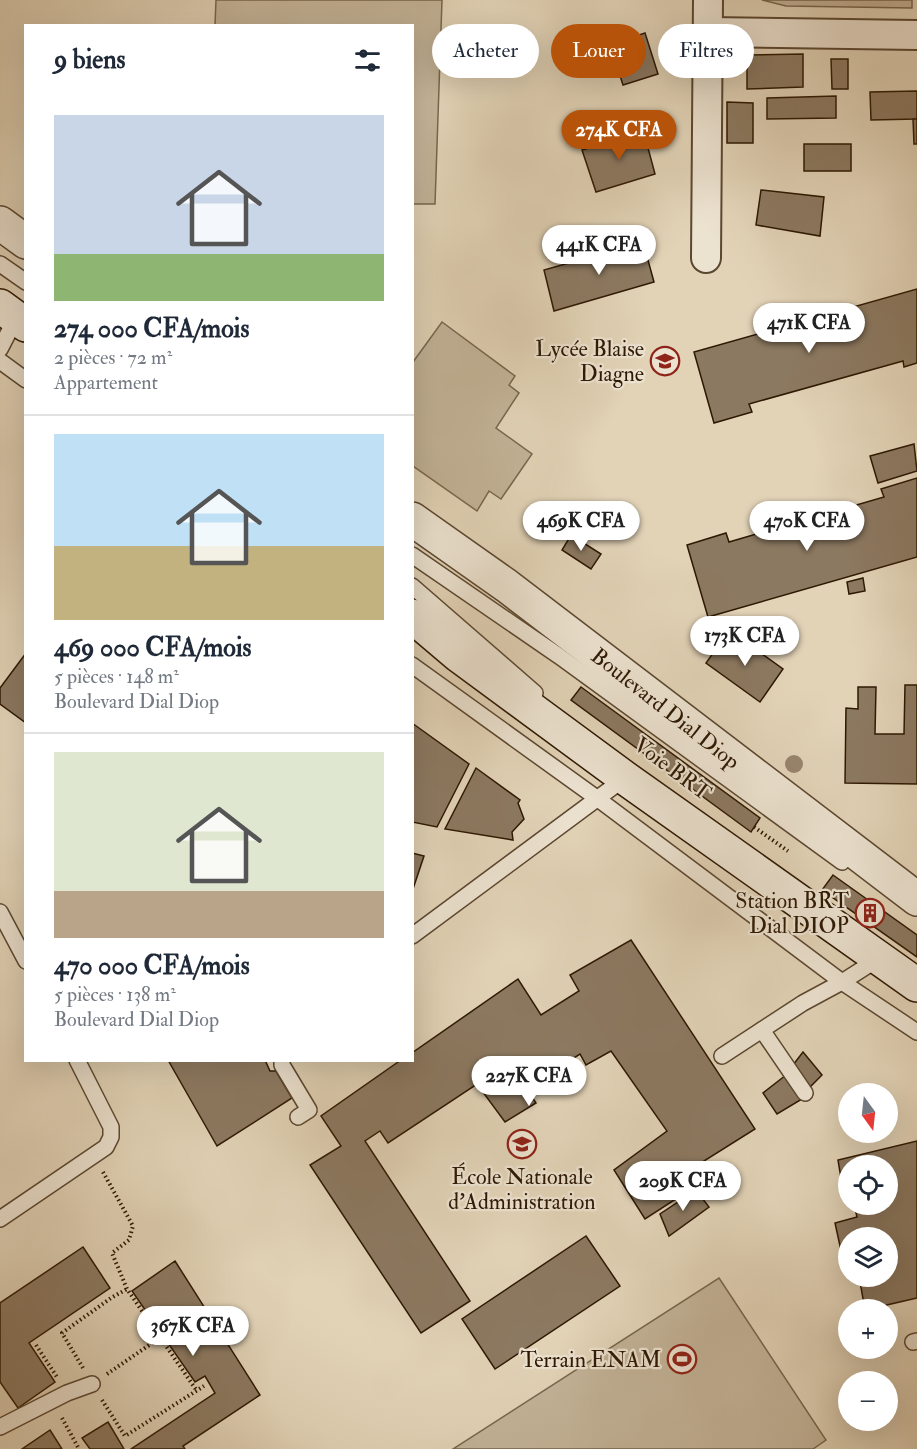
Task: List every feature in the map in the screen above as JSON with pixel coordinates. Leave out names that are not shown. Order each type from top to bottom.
[{"type":"street","points":[[708,0],[708,24]]},
{"type":"street","points":[[754,33],[917,35]]},
{"type":"street","points":[[706,258],[708,78]]},
{"type":"street","points":[[0,223],[24,241]]},
{"type":"street","name":"Boulevard Dial Diop","points":[[414,520],[507,586],[917,899]]},
{"type":"street","points":[[414,618],[458,655],[625,778],[917,985]]},
{"type":"lane","points":[[0,264],[24,281]]},
{"type":"lane","points":[[0,350],[14,316]]},
{"type":"lane","points":[[0,361],[24,379]]},
{"type":"lane","name":"Voie BRT","points":[[414,556],[559,656],[917,917]]},
{"type":"lane","name":"Voie BRT","points":[[414,588],[537,694],[849,928],[917,974]]},
{"type":"lane","points":[[414,666],[598,799],[842,982],[917,1032]]},
{"type":"lane","points":[[414,935],[625,778]]},
{"type":"lane","points":[[0,912],[24,957]]},
{"type":"lane","points":[[722,1056],[803,1003],[879,959]]},
{"type":"lane","points":[[762,1030],[805,1093]]},
{"type":"lane","points":[[0,1219],[94,1156],[106,1147],[111,1137],[111,1127],[78,1062]]},
{"type":"lane","points":[[282,1062],[309,1110],[298,1117]]},
{"type":"lane","points":[[0,1427],[92,1383]]},
{"type":"path","points":[[94,1156],[133,1226],[129,1240],[112,1252],[127,1289],[197,1391]]},
{"type":"path","points":[[127,1289],[62,1333],[125,1436],[204,1386]]},
{"type":"path","points":[[92,1383],[161,1337]]},
{"type":"path","points":[[36,1346],[67,1393]]},
{"type":"path","points":[[52,1402],[80,1449]]},
{"type":"shaded area","points":[[216,0],[442,0],[441,24],[432,24],[432,78],[439,78],[435,204],[414,204],[414,24],[215,24]]},
{"type":"shaded area","points":[[762,0],[912,0],[912,8],[786,6]]},
{"type":"shaded area","points":[[442,322],[515,376],[509,385],[519,393],[496,428],[532,454],[501,499],[489,491],[477,511],[414,467],[414,361]]},
{"type":"shaded area","name":"Terrain ENAM","points":[[719,1278],[826,1440],[813,1449],[453,1449]]},
{"type":"building","points":[[646,36],[658,74],[646,78]]},
{"type":"building","points":[[803,54],[803,87],[747,89],[747,78],[754,78],[754,55]]},
{"type":"building","points":[[831,59],[848,59],[848,89],[832,89]]},
{"type":"building","points":[[621,78],[645,78],[623,85]]},
{"type":"building","points":[[917,91],[917,119],[871,120],[870,92]]},
{"type":"building","points":[[836,96],[836,118],[767,119],[767,98]]},
{"type":"building","points":[[727,102],[753,103],[753,143],[727,143]]},
{"type":"building","points":[[913,119],[917,119],[917,144],[914,144]]},
{"type":"building","points":[[622,132],[624,138],[644,133],[655,174],[596,192],[582,150],[603,144],[601,138]]},
{"type":"building","points":[[804,144],[851,144],[851,171],[804,171]]},
{"type":"building","points":[[761,190],[824,197],[820,236],[756,225]]},
{"type":"building","points":[[643,242],[654,282],[554,311],[544,270]]},
{"type":"building","points":[[917,289],[917,363],[904,367],[903,361],[749,404],[752,412],[714,423],[694,352]]},
{"type":"building","points":[[914,444],[917,471],[878,483],[870,456]]},
{"type":"building","points":[[917,478],[917,557],[708,617],[687,545],[726,533],[729,542],[884,497],[881,489]]},
{"type":"building","points":[[571,535],[601,554],[591,569],[562,550]]},
{"type":"building","points":[[863,578],[865,591],[849,594],[847,582]]},
{"type":"building","points":[[729,630],[783,669],[760,702],[706,663],[718,646],[723,650],[729,641],[724,638]]},
{"type":"building","points":[[24,656],[24,722],[0,704],[0,688]]},
{"type":"building","points":[[905,685],[917,685],[917,784],[845,783],[846,708],[858,709],[858,687],[876,687],[875,734],[904,734]]},
{"type":"building","points":[[581,687],[760,818],[751,832],[571,700]]},
{"type":"building","points":[[414,724],[469,764],[437,827],[414,822]]},
{"type":"building","points":[[476,768],[520,800],[518,803],[524,819],[512,832],[513,840],[445,829]]},
{"type":"building","points":[[414,854],[424,856],[414,886]]},
{"type":"building","name":"Station BRT Dial DIOP","points":[[833,875],[917,935],[917,957],[822,890]]},
{"type":"building","points":[[631,940],[755,1129],[688,1171],[696,1186],[645,1219],[614,1170],[667,1131],[611,1051],[586,1065],[580,1054],[569,1061],[576,1072],[546,1092],[538,1079],[525,1086],[536,1103],[505,1122],[477,1084],[388,1143],[380,1131],[365,1141],[470,1301],[421,1333],[310,1165],[341,1146],[321,1116],[398,1062],[414,1062],[414,1052],[518,979],[541,1015],[579,991],[570,975]]},
{"type":"building","points":[[803,1052],[822,1075],[809,1088],[793,1065]]},
{"type":"building","points":[[169,1062],[266,1062],[270,1071],[276,1071],[292,1098],[217,1146]]},
{"type":"building","points":[[786,1075],[802,1099],[777,1114],[763,1093]]},
{"type":"building","points":[[917,1141],[917,1298],[898,1302],[898,1299],[863,1299],[861,1287],[898,1287],[898,1227],[838,1227],[838,1237],[835,1223],[857,1217],[857,1215],[898,1215],[898,1155],[859,1155]]},
{"type":"building","points":[[696,1190],[709,1207],[669,1236],[660,1214]]},
{"type":"building","points":[[586,1236],[620,1286],[495,1369],[462,1319]]},
{"type":"building","points":[[83,1247],[110,1288],[29,1343],[55,1382],[18,1408],[0,1382],[0,1303]]},
{"type":"building","points":[[175,1261],[260,1395],[183,1446],[185,1449],[131,1449],[215,1393],[205,1376],[195,1382],[132,1291]]},
{"type":"building","points":[[108,1422],[124,1449],[90,1449],[82,1438]]},
{"type":"building","points":[[50,1430],[62,1449],[22,1449]]},
{"type":"place","name":"Lycée Blaise Diagne","points":[[665,361]]},
{"type":"place","name":"Station BRT Dial DIOP","points":[[870,913]]},
{"type":"place","name":"École Nationale d'Administration","points":[[522,1144]]},
{"type":"place","name":"Terrain ENAM","points":[[682,1359]]}]
